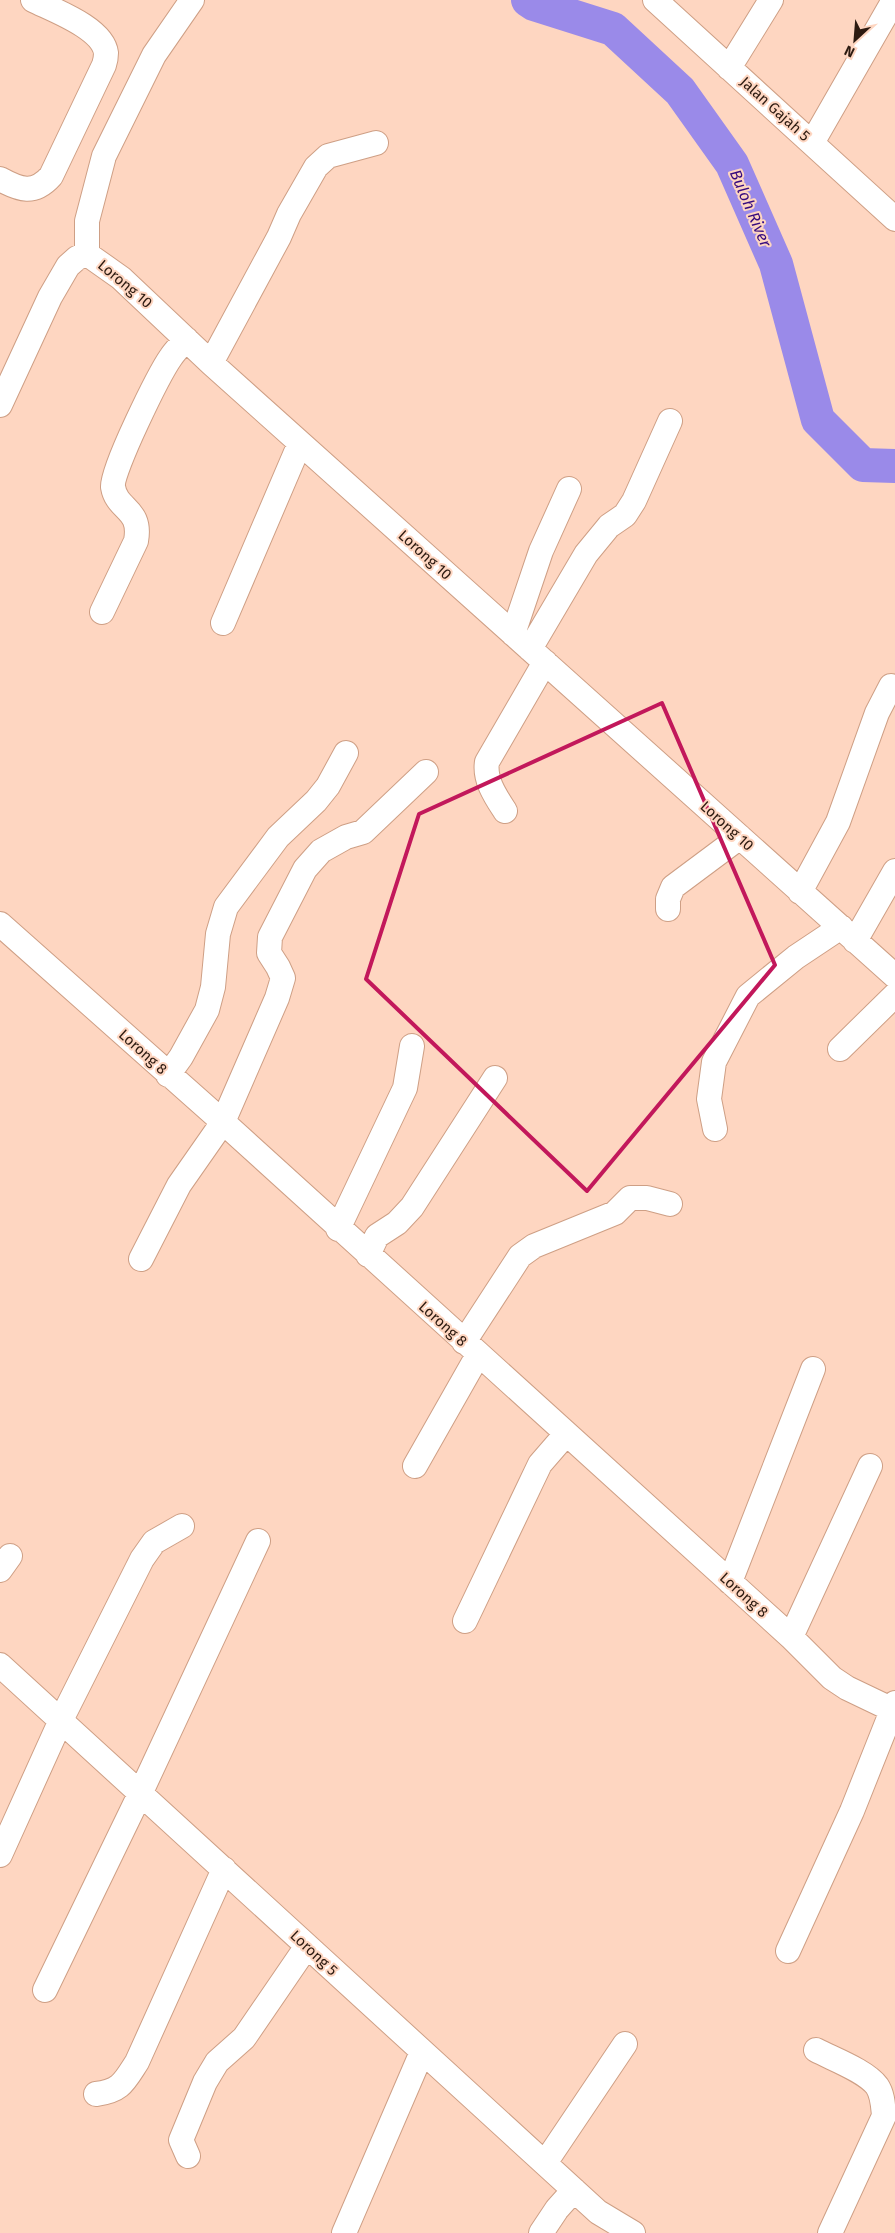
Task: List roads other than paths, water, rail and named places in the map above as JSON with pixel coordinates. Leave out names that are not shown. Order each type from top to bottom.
[{"type":"street","points":[[0,179],[19,189],[32,188],[44,184],[51,176],[104,65],[106,53],[100,40],[90,29],[33,0]]},
{"type":"street","points":[[87,254],[87,221],[104,156],[154,55],[192,0]]},
{"type":"street","name":"Jalan Gajah 5","points":[[654,0],[895,219]]},
{"type":"street","points":[[729,68],[771,0]]},
{"type":"street","points":[[812,143],[894,0]]},
{"type":"street","points":[[211,363],[278,237],[288,214],[316,167],[328,156],[376,143]]},
{"type":"street","name":"Lorong 10","points":[[0,405],[55,289],[68,266],[77,258],[87,254],[121,278],[211,363],[895,976]]},
{"type":"street","points":[[102,612],[136,541],[138,529],[136,519],[115,495],[113,485],[120,460],[162,373],[186,339]]},
{"type":"street","points":[[505,811],[493,792],[486,770],[487,762],[586,554],[610,526],[625,515],[634,502],[670,421]]},
{"type":"street","points":[[223,623],[300,443]]},
{"type":"street","points":[[513,634],[541,551],[569,489]]},
{"type":"street","points":[[800,892],[838,822],[878,713],[891,686]]},
{"type":"street","points":[[168,1075],[181,1057],[206,1010],[213,987],[218,934],[226,907],[278,837],[316,801],[328,786],[346,753]]},
{"type":"street","points":[[141,1258],[179,1185],[223,1122],[277,998],[283,978],[278,966],[269,953],[270,936],[305,869],[321,851],[346,837],[362,832],[426,772]]},
{"type":"street","points":[[668,909],[668,899],[673,887],[740,837]]},
{"type":"street","points":[[714,1129],[709,1099],[714,1062],[748,996],[796,957],[848,934],[895,871]]},
{"type":"street","name":"Lorong 8","points":[[0,924],[223,1122],[338,1229],[791,1637],[832,1678],[847,1688],[894,1708]]},
{"type":"street","points":[[840,1049],[895,995]]},
{"type":"street","points":[[338,1229],[405,1088],[412,1046]]},
{"type":"street","points":[[368,1255],[377,1236],[397,1223],[412,1207],[495,1078]]},
{"type":"street","points":[[415,1466],[471,1348],[520,1256],[534,1246],[615,1213],[630,1198],[648,1198],[670,1204]]},
{"type":"street","points":[[730,1582],[812,1369]]},
{"type":"street","points":[[465,1620],[540,1464],[566,1434]]},
{"type":"street","points":[[791,1637],[870,1466]]},
{"type":"street","points":[[0,1855],[61,1720],[142,1559],[154,1542],[182,1526]]},
{"type":"street","points":[[45,1990],[141,1792],[258,1541]]},
{"type":"street","name":"Lorong 5","points":[[0,1665],[598,2212],[634,2233]]},
{"type":"street","points":[[788,1951],[852,1811],[894,1708]]},
{"type":"street","points":[[96,2094],[112,2092],[125,2082],[137,2062],[224,1870]]},
{"type":"street","points":[[188,2156],[181,2140],[205,2082],[217,2062],[244,2038],[307,1946]]},
{"type":"street","points":[[545,2163],[625,2044]]},
{"type":"street","points":[[816,2050],[868,2078],[877,2086],[883,2100],[884,2116],[830,2233]]},
{"type":"street","points":[[344,2233],[422,2052]]},
{"type":"street","points":[[540,2233],[557,2209],[574,2190]]},
{"type":"waterway","name":"Buloh River","points":[[528,0],[534,4],[613,29],[680,91],[732,164],[776,264],[818,420],[863,465],[895,466]]}]
